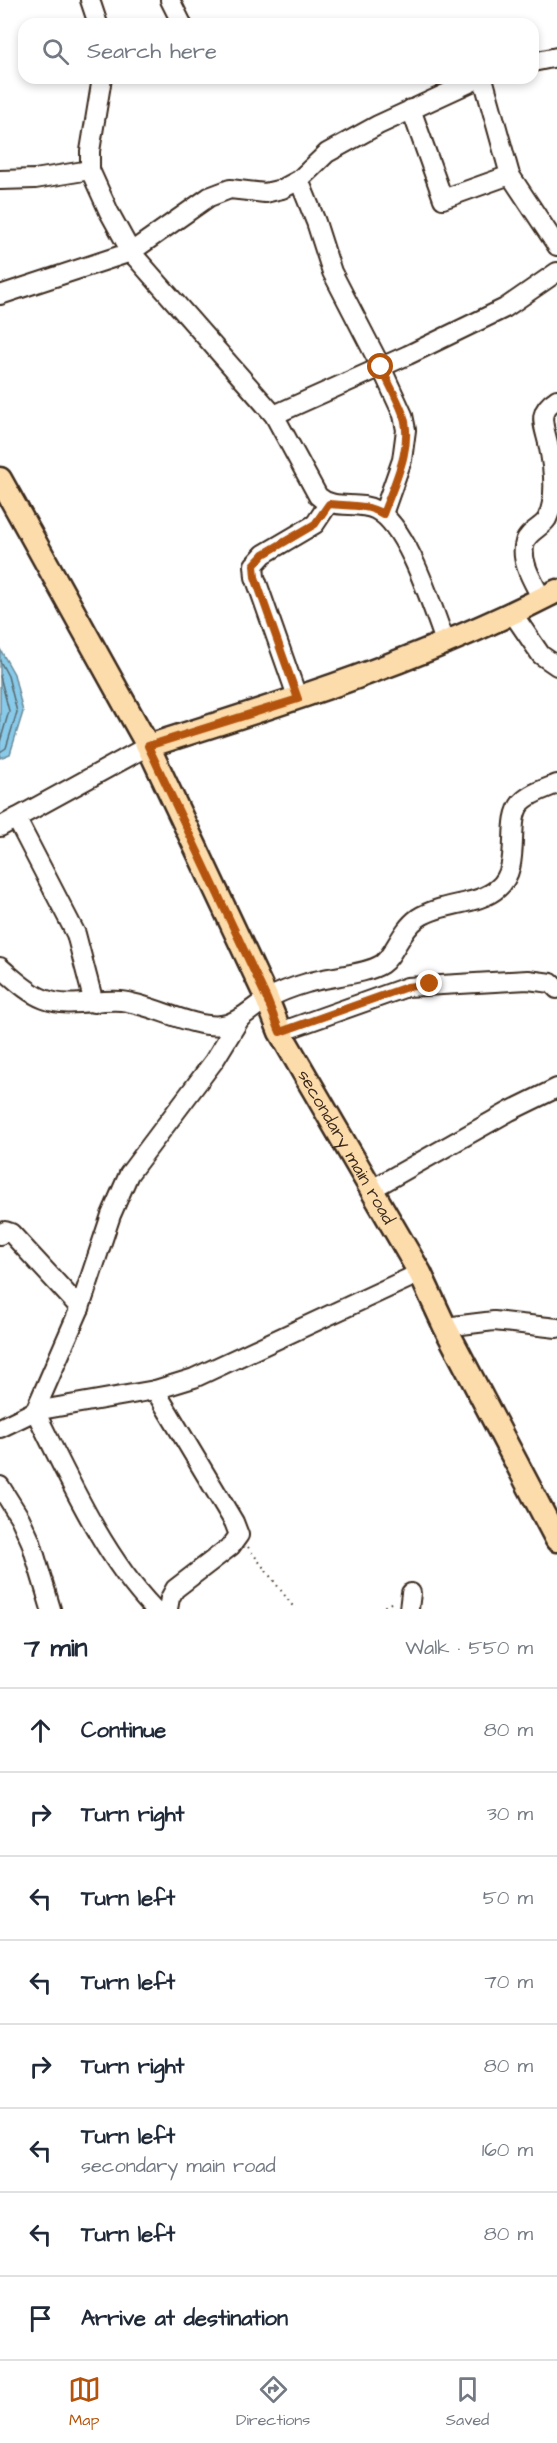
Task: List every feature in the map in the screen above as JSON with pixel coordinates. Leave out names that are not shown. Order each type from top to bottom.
[{"type":"main road","name":"secondary main road","points":[[0,479],[148,746],[267,999],[280,1032],[420,1274],[445,1327],[557,1540]]},
{"type":"main road","points":[[148,746],[298,699],[447,644],[549,595]]},
{"type":"street","points":[[90,0],[96,18]]},
{"type":"street","points":[[170,0],[179,18]]},
{"type":"street","points":[[539,61],[557,57]]},
{"type":"street","points":[[101,84],[90,151],[90,170],[131,252],[274,415],[313,489],[323,501],[329,504],[373,508],[383,514],[399,532],[447,644]]},
{"type":"street","points":[[0,295],[131,252],[217,193],[230,189],[254,193],[273,192],[299,180],[327,153],[411,109],[467,84]]},
{"type":"street","points":[[483,84],[510,175],[557,246]]},
{"type":"street","points":[[411,109],[443,199],[510,175]]},
{"type":"street","points":[[0,180],[35,179],[90,170]]},
{"type":"street","points":[[299,180],[316,222],[332,272],[403,415],[406,430],[402,460],[383,514]]},
{"type":"street","points":[[274,415],[505,308],[557,272]]},
{"type":"street","points":[[549,595],[526,567],[524,544],[527,537],[546,520],[554,497],[555,478],[543,419],[546,407],[557,399]]},
{"type":"street","points":[[298,699],[255,577],[254,565],[264,554],[315,524],[329,504]]},
{"type":"street","points":[[513,614],[541,655],[557,666]]},
{"type":"street","points":[[94,1003],[76,934],[8,822],[148,746]]},
{"type":"street","points":[[0,967],[41,998],[56,1003],[120,1001],[215,1025],[232,1022],[267,999],[306,983],[381,965],[406,928],[418,918],[438,908],[492,893],[501,886],[508,873],[514,849],[516,810],[529,796],[557,784]]},
{"type":"street","points":[[280,1032],[407,987],[528,980],[550,983],[557,989]]},
{"type":"street","points":[[35,1411],[80,1308],[111,1215],[129,1174],[214,1061],[241,1017]]},
{"type":"street","points":[[372,1189],[510,1111],[557,1088]]},
{"type":"street","points":[[0,1235],[5,1231],[11,1233],[80,1308]]},
{"type":"street","points":[[0,1428],[35,1411],[155,1390],[194,1378],[420,1274]]},
{"type":"street","points":[[445,1327],[474,1321],[494,1321],[557,1328]]},
{"type":"street","points":[[155,1390],[239,1535],[231,1546],[175,1589],[168,1609]]},
{"type":"street","points":[[35,1411],[98,1532],[141,1595],[154,1609]]},
{"type":"street","points":[[0,1485],[20,1518],[31,1542],[51,1609]]},
{"type":"path","points":[[239,1535],[295,1609]]},
{"type":"water","points":[[0,649],[14,674],[23,712],[10,754],[0,758]]},
{"type":"route","points":[[381,367],[403,415],[406,430],[402,460],[383,514],[373,508],[358,505],[329,504],[315,524],[264,554],[257,559],[254,565],[255,577],[298,699],[148,746],[267,999],[280,1032],[407,987],[430,984]]}]
